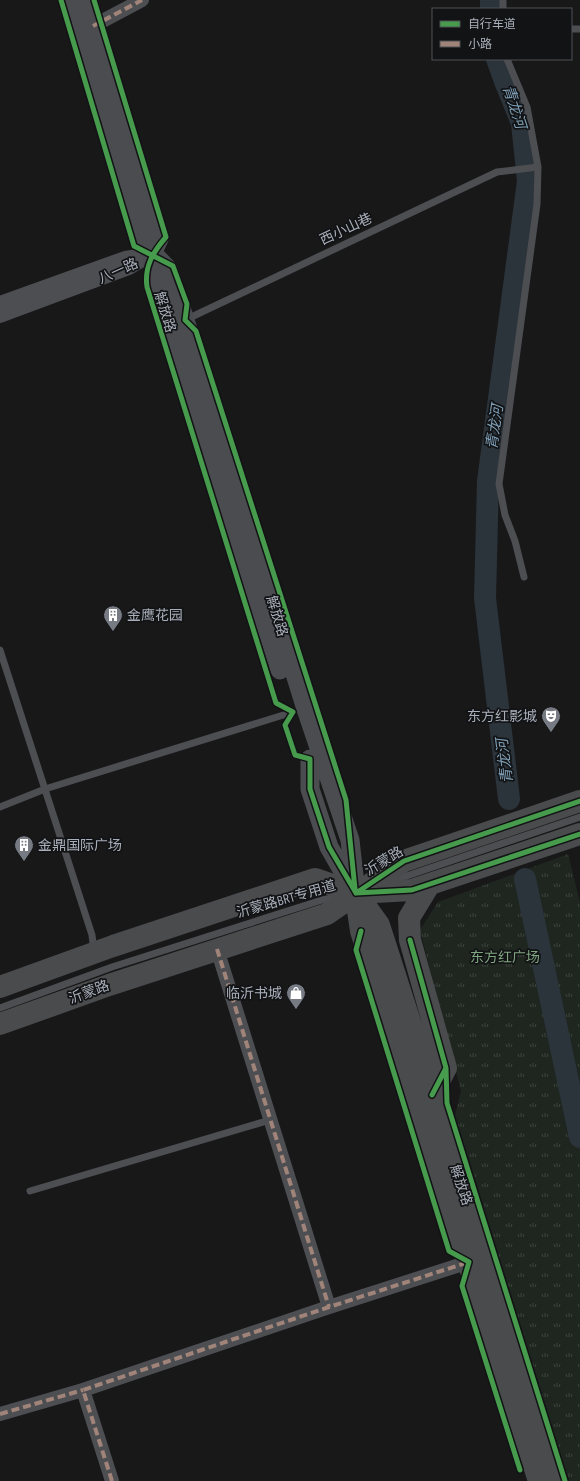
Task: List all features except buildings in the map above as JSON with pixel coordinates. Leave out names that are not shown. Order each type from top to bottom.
[{"type":"main road","name":"解放路","points":[[71,0],[143,243],[168,269],[305,706],[350,840],[361,931],[539,1481]]},
{"type":"main road","name":"解放路","points":[[86,0],[159,239],[152,254],[154,276],[293,712],[310,759],[310,789],[329,847],[356,893],[379,925],[432,1095],[557,1481]]},
{"type":"main road","name":"沂蒙路","points":[[0,1024],[217,949],[327,914],[404,861],[580,801]]},
{"type":"main road","name":"沂蒙路","points":[[0,987],[95,953],[315,879],[356,893],[412,890],[580,834]]},
{"type":"main road","points":[[429,885],[409,918],[410,940],[446,1068],[432,1095]]},
{"type":"main road","points":[[523,1481],[520,1470],[525,1437]]},
{"type":"street","points":[[94,26],[142,0]]},
{"type":"street","name":"八一路","points":[[0,303],[125,258],[152,254]]},
{"type":"street","name":"八一路","points":[[0,316],[129,268],[152,254]]},
{"type":"street","points":[[217,949],[329,1307]]},
{"type":"street","points":[[0,1414],[83,1390],[329,1307],[469,1262]]},
{"type":"street","points":[[83,1390],[112,1481]]},
{"type":"lane","points":[[507,60],[527,107],[535,167],[537,204],[499,484],[505,515],[515,541],[524,577]]},
{"type":"lane","name":"西小山巷","points":[[185,320],[497,172],[535,167]]},
{"type":"lane","points":[[0,650],[92,935],[95,953]]},
{"type":"lane","points":[[0,807],[45,789],[293,712]]},
{"type":"lane","name":"沂蒙路BRT专用道","points":[[0,1008],[112,967],[292,909],[322,900],[356,893],[580,817]]},
{"type":"lane","points":[[30,1191],[270,1120]]},
{"type":"green space","name":"东方红广场","points":[[568,854],[580,902],[580,1481],[569,1481],[455,1115],[461,1091],[420,930],[438,902]]},
{"type":"waterway","name":"青龙河","points":[[491,0],[491,8]]},
{"type":"waterway","name":"青龙河","points":[[497,60],[522,123],[528,181],[488,481],[485,598],[509,799]]},
{"type":"waterway","name":"青龙河","points":[[525,879],[580,1137]]},
{"type":"marked path","points":[[93,26],[142,0]]},
{"type":"marked path","points":[[217,949],[329,1307]]},
{"type":"marked path","points":[[112,1481],[83,1390],[329,1307],[469,1262]]},
{"type":"marked path","points":[[0,1414],[83,1390]]},
{"type":"cycle path","points":[[61,0],[134,246],[173,266],[187,304],[185,320],[196,331],[346,800],[355,889]]},
{"type":"cycle path","points":[[94,0],[166,237],[150,260],[146,280],[147,287],[276,703],[293,712],[285,725],[295,755],[310,759],[310,789],[329,847],[356,893]]},
{"type":"cycle path","points":[[356,893],[404,861],[580,801]]},
{"type":"cycle path","points":[[356,893],[412,890],[580,834]]},
{"type":"cycle path","points":[[361,931],[356,950],[449,1251],[469,1262],[462,1286],[520,1470]]},
{"type":"cycle path","points":[[410,940],[446,1068],[432,1095]]},
{"type":"cycle path","points":[[446,1068],[447,1103],[565,1481]]},
{"type":"place","name":"金鹰花园","points":[[113,632]]},
{"type":"place","name":"东方红影城","points":[[551,733]]},
{"type":"place","name":"金鼎国际广场","points":[[24,862]]},
{"type":"place","name":"临沂书城","points":[[296,1010]]}]
